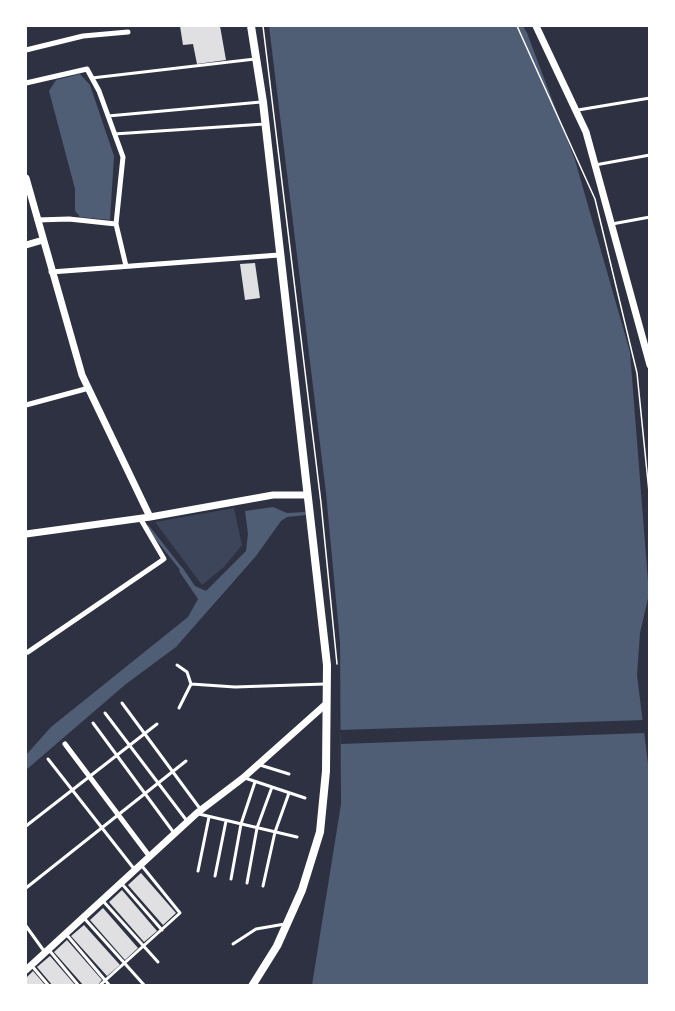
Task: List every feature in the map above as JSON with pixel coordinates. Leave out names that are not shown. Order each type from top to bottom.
[{"type":"main road","points":[[251,26],[263,102],[327,665],[326,771],[320,832],[302,890],[276,946],[252,986]]},
{"type":"street","points":[[536,26],[586,132],[610,224],[647,347],[650,365]]},
{"type":"street","points":[[26,50],[83,36],[128,32]]},
{"type":"street","points":[[26,83],[87,69],[92,78],[123,157],[116,224],[126,267]]},
{"type":"street","points":[[26,178],[82,375],[150,517]]},
{"type":"street","points":[[37,220],[69,219],[116,224]]},
{"type":"street","points":[[26,245],[43,240]]},
{"type":"street","points":[[51,272],[279,255]]},
{"type":"street","points":[[26,405],[89,388]]},
{"type":"street","points":[[26,534],[150,517],[273,495],[306,495]]},
{"type":"street","points":[[28,652],[164,559],[140,518]]},
{"type":"street","points":[[28,967],[151,858],[199,812],[243,778],[326,704]]},
{"type":"street","points":[[65,744],[151,858]]},
{"type":"lane","points":[[92,78],[256,59]]},
{"type":"lane","points":[[576,110],[650,98]]},
{"type":"lane","points":[[108,116],[263,102]]},
{"type":"lane","points":[[114,134],[265,124]]},
{"type":"lane","points":[[595,165],[650,155]]},
{"type":"lane","points":[[610,224],[650,217]]},
{"type":"lane","points":[[177,665],[188,672],[191,684],[179,708]]},
{"type":"lane","points":[[191,684],[235,687],[327,684]]},
{"type":"lane","points":[[122,703],[199,812],[209,817],[297,837]]},
{"type":"lane","points":[[105,713],[188,822]]},
{"type":"lane","points":[[93,723],[175,834]]},
{"type":"lane","points":[[26,826],[157,724]]},
{"type":"lane","points":[[48,759],[102,828],[180,913],[99,986]]},
{"type":"lane","points":[[26,888],[186,761]]},
{"type":"lane","points":[[258,764],[289,774]]},
{"type":"lane","points":[[243,778],[305,798]]},
{"type":"lane","points":[[231,879],[242,824],[255,782]]},
{"type":"lane","points":[[247,883],[257,828],[272,787]]},
{"type":"lane","points":[[263,886],[274,832],[289,793]]},
{"type":"lane","points":[[198,871],[209,817]]},
{"type":"lane","points":[[215,876],[226,821]]},
{"type":"lane","points":[[122,884],[162,930]]},
{"type":"lane","points":[[103,901],[158,962]]},
{"type":"lane","points":[[84,918],[145,986]]},
{"type":"lane","points":[[232,944],[256,929],[286,924]]},
{"type":"lane","points":[[26,926],[79,986]]},
{"type":"lane","points":[[66,934],[110,986]]},
{"type":"lane","points":[[28,967],[49,986]]},
{"type":"path","points":[[263,26],[320,491],[337,664]]},
{"type":"path","points":[[518,26],[595,200],[637,373],[650,502]]},
{"type":"shaded area","points":[[269,26],[523,26],[527,33],[575,160],[630,352],[649,594],[640,633],[637,675],[650,780],[649,985],[312,985],[341,804],[340,643],[326,493]]},
{"type":"shaded area","points":[[80,74],[90,85],[114,156],[110,220],[80,217],[75,211],[75,189],[49,91],[56,80]]},
{"type":"shaded area","points":[[273,507],[287,513],[305,512],[306,515],[287,517],[281,521],[256,556],[176,647],[126,684],[26,770],[26,755],[51,727],[188,617],[198,599],[179,571],[182,567],[195,586],[206,591],[246,551],[248,534],[245,511]]},
{"type":"shaded area","points":[[234,508],[242,545],[224,567],[202,585],[155,522]]},
{"type":"pier","points":[[644,720],[644,733],[341,744],[340,730]]},
{"type":"building","points":[[180,26],[220,26],[226,60],[197,64],[193,44],[183,45]]},
{"type":"building","points":[[255,263],[260,298],[245,300],[240,264]]},
{"type":"building","points":[[141,873],[176,913],[163,925],[128,885]]},
{"type":"building","points":[[122,890],[157,931],[144,942],[109,902]]},
{"type":"building","points":[[103,908],[138,948],[125,960],[90,920]]},
{"type":"building","points":[[84,925],[120,965],[107,976],[71,936]]},
{"type":"building","points":[[67,940],[102,980],[97,986],[84,986],[54,952]]},
{"type":"building","points":[[50,956],[76,986],[53,986],[37,967]]},
{"type":"building","points":[[33,971],[46,986],[26,986],[26,978]]},
{"type":"waterway","points":[[148,527],[182,570]]}]
